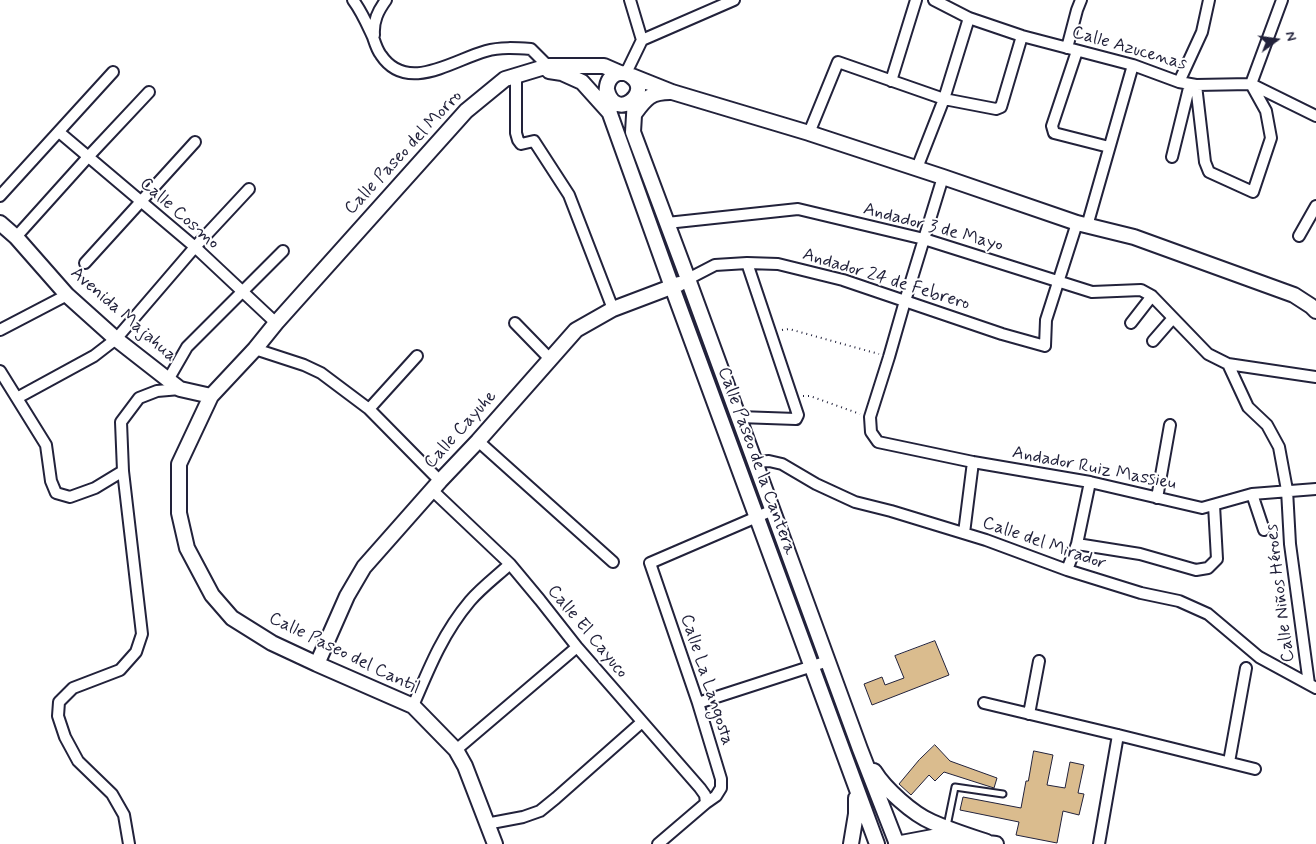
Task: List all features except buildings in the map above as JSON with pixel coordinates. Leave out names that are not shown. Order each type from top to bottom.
[{"type":"street","points":[[353,0],[362,13],[380,54],[391,66],[404,72],[418,74],[433,71],[486,51],[508,48],[531,49],[545,69],[562,73],[582,82],[610,114]]},
{"type":"street","points":[[374,41],[374,26],[378,12],[386,0]]},
{"type":"street","points":[[630,0],[642,40]]},
{"type":"street","points":[[626,74],[642,40],[734,0]]},
{"type":"street","points":[[892,81],[916,0]]},
{"type":"street","name":"Calle Azucenas","points":[[934,0],[969,18],[1022,36],[1133,64],[1188,84],[1251,84],[1316,116]]},
{"type":"street","points":[[1066,48],[1081,0]]},
{"type":"street","points":[[1172,157],[1209,0]]},
{"type":"street","points":[[1188,84],[1205,162],[1209,172],[1253,192],[1271,138],[1266,112],[1251,84],[1282,0]]},
{"type":"street","points":[[917,168],[944,99],[969,18]]},
{"type":"street","points":[[809,133],[838,62],[944,99],[996,109],[1001,107],[1022,36]]},
{"type":"street","points":[[1077,51],[1052,126],[1054,133],[1109,147]]},
{"type":"street","points":[[1059,281],[1082,224],[1109,147],[1133,64]]},
{"type":"street","name":"Calle Paseo del Morro","points":[[276,323],[466,111],[505,79],[545,69],[604,66],[672,92],[809,133],[1082,224],[1134,237],[1294,295],[1316,311]]},
{"type":"street","points":[[0,196],[113,72]]},
{"type":"street","points":[[626,74],[636,80],[638,92],[634,99],[627,104],[621,105],[611,100],[608,95],[607,85],[612,77],[626,74]]},
{"type":"street","points":[[516,76],[516,133],[518,140],[521,144],[534,141],[569,195],[613,309]]},
{"type":"street","name":"Calle Paseo de la Cantera","points":[[607,90],[610,114],[877,844]]},
{"type":"street","points":[[16,237],[149,92]]},
{"type":"street","points":[[634,116],[645,99],[660,92],[672,92]]},
{"type":"street","name":"Calle Paseo de la Cantera","points":[[634,99],[632,132],[756,462],[860,749],[897,844]]},
{"type":"street","name":"Calle Cosmo","points":[[59,132],[195,247],[276,323]]},
{"type":"street","points":[[86,263],[195,142]]},
{"type":"street","points":[[870,417],[943,177]]},
{"type":"street","points":[[17,398],[94,356],[116,340],[195,247],[249,189]]},
{"type":"street","points":[[1299,236],[1316,206]]},
{"type":"street","name":"Andador 3 de Mayo","points":[[667,223],[798,209],[924,239],[1092,292],[1142,290],[1152,296]]},
{"type":"street","name":"Avenida Majahua","points":[[0,223],[16,237],[68,295],[116,340],[180,389],[211,396]]},
{"type":"street","points":[[168,380],[187,347],[283,251]]},
{"type":"street","points":[[739,417],[796,420],[798,415],[747,263]]},
{"type":"street","name":"Andador 24 de Febrero","points":[[688,279],[715,265],[778,264],[833,277],[1002,334],[1045,346],[1046,320],[1059,281]]},
{"type":"street","name":"Calle Cayuhe","points":[[317,664],[347,596],[364,567],[576,330],[613,309],[688,279]]},
{"type":"street","points":[[0,330],[68,295]]},
{"type":"street","points":[[1131,324],[1152,296],[1208,354],[1228,364],[1316,377]]},
{"type":"street","points":[[1152,341],[1173,318]]},
{"type":"street","name":"Calle Paseo del Cantil","points":[[276,323],[211,396],[180,464],[179,513],[188,548],[212,595],[232,618],[272,643],[413,706],[456,750],[465,766],[495,844]]},
{"type":"street","points":[[515,323],[550,358]]},
{"type":"street","name":"Calle El Cayuco","points":[[254,349],[304,365],[321,373],[369,409],[436,485],[510,564],[577,647],[700,788],[705,795],[706,803]]},
{"type":"street","points":[[369,409],[417,356]]},
{"type":"street","name":"Calle Niños Héroes","points":[[1228,364],[1248,407],[1267,425],[1279,447],[1286,490],[1290,544],[1312,686]]},
{"type":"street","points":[[0,371],[46,445],[51,481],[56,493],[70,497],[95,488],[123,471]]},
{"type":"street","points":[[129,844],[124,815],[112,794],[78,760],[65,737],[58,716],[58,702],[73,688],[120,670],[136,652],[142,634],[123,471],[121,422],[139,398],[157,391],[180,389]]},
{"type":"street","name":"Andador Ruiz Massieu","points":[[870,417],[871,432],[878,442],[973,462],[1090,482],[1202,508],[1252,494],[1316,489]]},
{"type":"street","points":[[1157,498],[1170,425]]},
{"type":"street","points":[[478,441],[613,562]]},
{"type":"street","name":"Calle del Mirador","points":[[756,462],[769,461],[782,464],[816,484],[855,502],[964,533],[1067,570],[1141,593],[1179,601],[1208,614],[1259,657],[1312,686]]},
{"type":"street","points":[[964,533],[973,462]]},
{"type":"street","points":[[1067,570],[1077,544],[1090,482]]},
{"type":"street","points":[[1252,494],[1264,530]]},
{"type":"street","points":[[1077,544],[1140,554],[1196,570],[1208,568],[1217,558],[1214,505]]},
{"type":"street","points":[[756,516],[773,510]]},
{"type":"street","name":"Calle La Langosta","points":[[658,844],[716,796],[721,788],[721,779],[698,703],[650,563],[756,516]]},
{"type":"street","points":[[413,706],[435,654],[450,627],[471,600],[510,564]]},
{"type":"street","points":[[456,750],[577,647]]},
{"type":"street","points":[[698,703],[828,661]]},
{"type":"street","points":[[1029,714],[1039,661]]},
{"type":"street","points":[[1229,762],[1246,668]]},
{"type":"street","points":[[984,703],[1118,734],[1255,769]]},
{"type":"street","points":[[486,824],[523,817],[540,811],[642,722]]},
{"type":"street","points":[[1099,844],[1118,734]]},
{"type":"street","points":[[860,749],[880,782],[906,806],[947,836]]},
{"type":"street","points":[[851,844],[856,814],[856,787]]},
{"type":"street","points":[[897,844],[947,836],[992,843]]},
{"type":"lane","points":[[947,836],[955,787],[1003,794]]},
{"type":"path","points":[[770,330],[789,330],[889,357]]},
{"type":"path","points":[[792,397],[810,396],[870,417]]}]
